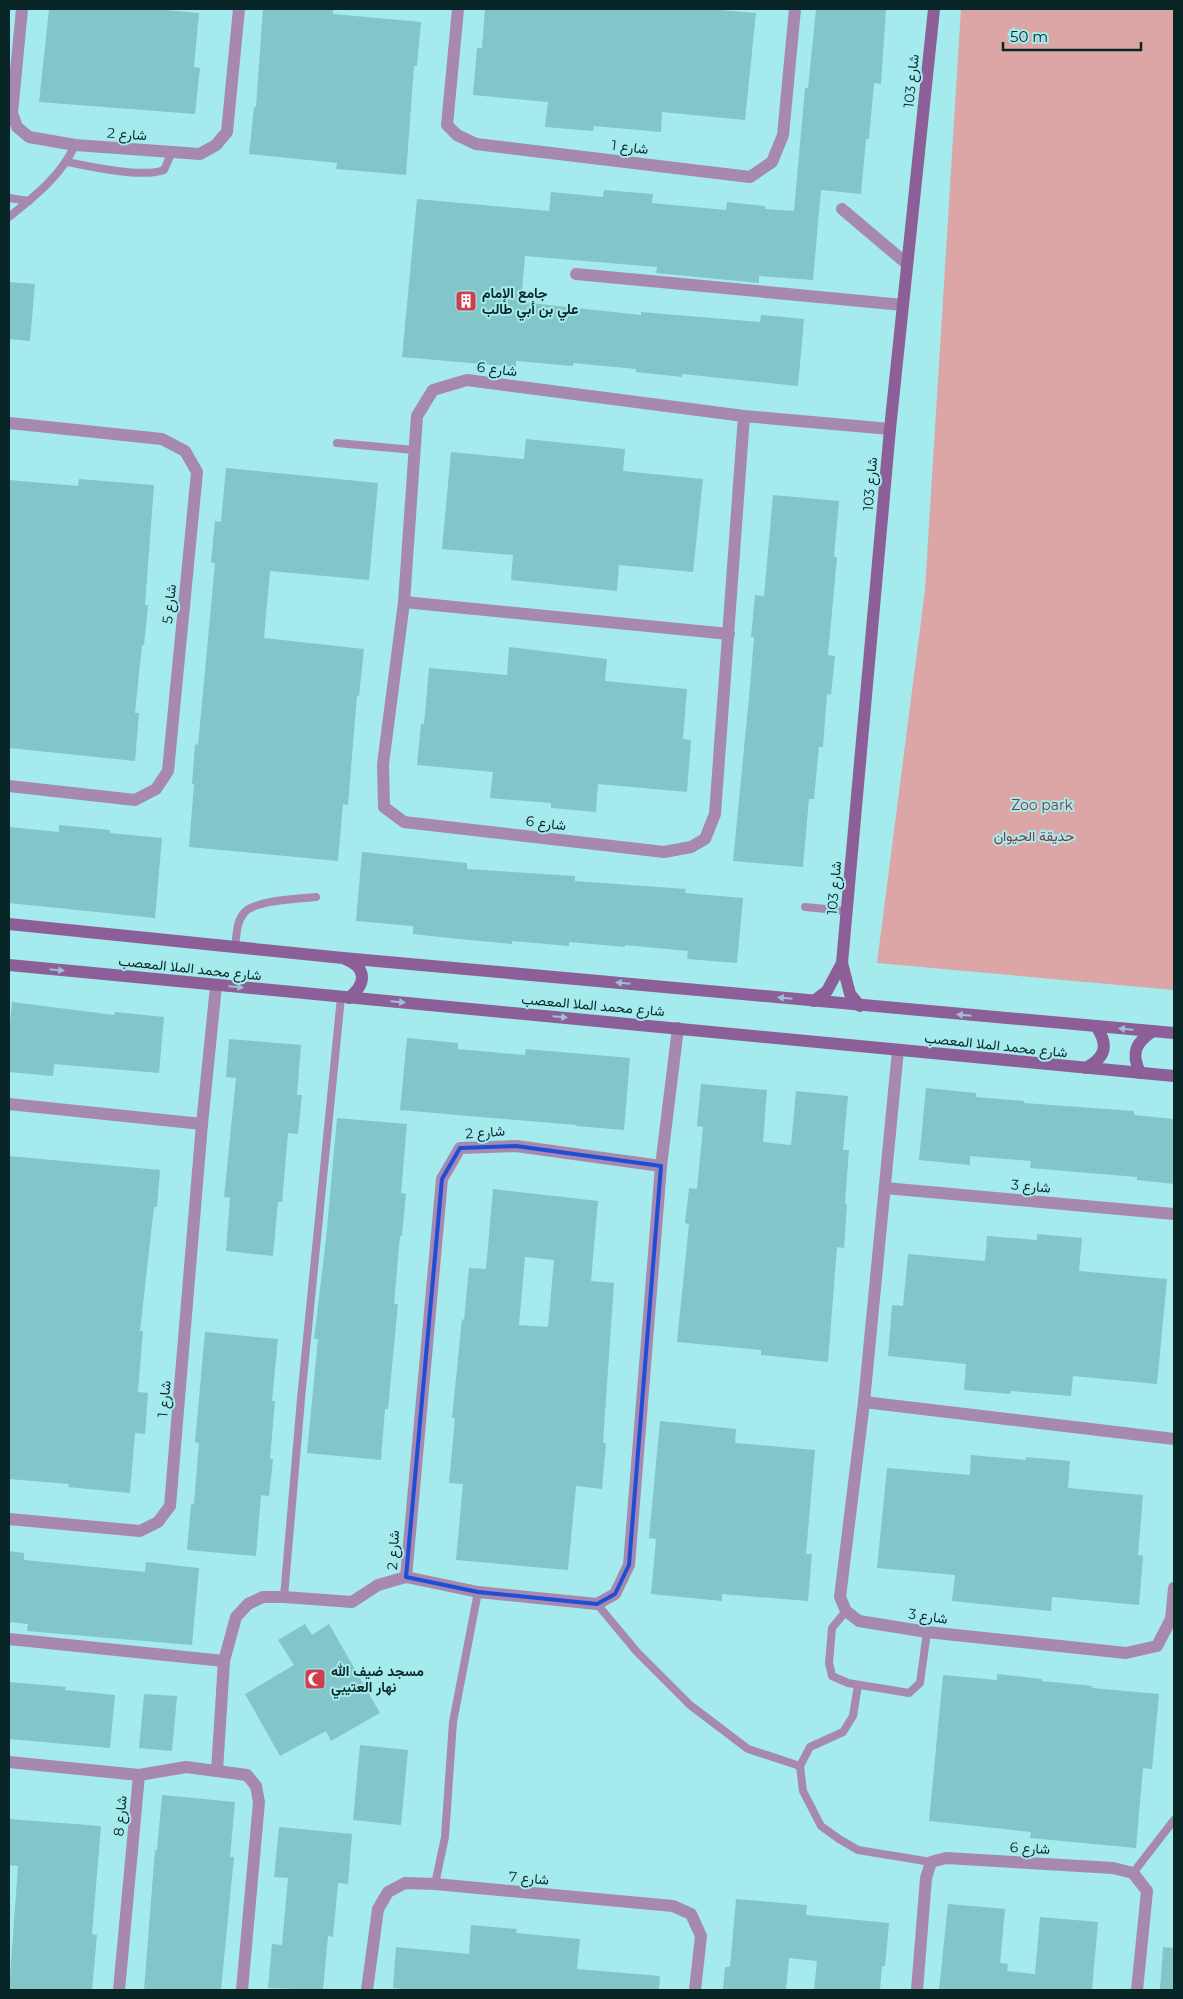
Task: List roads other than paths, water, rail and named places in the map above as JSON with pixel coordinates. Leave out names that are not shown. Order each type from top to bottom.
[{"type":"street","name":"شارع 2","points":[[22,9],[12,113],[17,127],[29,137],[75,145],[200,154],[216,145],[227,132],[239,9]]},
{"type":"street","name":"شارع 1","points":[[458,9],[447,125],[457,135],[476,144],[750,177],[772,162],[783,134],[795,9]]},
{"type":"street","name":"شارع 103","points":[[860,1006],[850,994],[842,963],[890,429],[934,9]]},
{"type":"street","points":[[842,209],[907,264]]},
{"type":"street","points":[[576,274],[903,304]]},
{"type":"street","name":"شارع 6","points":[[744,416],[715,814],[705,840],[692,847],[664,852],[404,822],[384,807],[383,764],[404,602],[416,416],[433,390],[467,380],[744,416],[890,429]]},
{"type":"street","name":"شارع 5","points":[[9,423],[162,439],[185,451],[197,472],[168,771],[156,789],[135,800],[9,786]]},
{"type":"street","points":[[404,602],[729,634]]},
{"type":"street","name":"شارع محمد الملا المعصب","points":[[9,924],[343,958],[1174,1034]]},
{"type":"street","points":[[343,958],[356,963],[362,975],[360,989],[345,997]]},
{"type":"street","name":"شارع 103","points":[[814,1001],[827,991],[842,963]]},
{"type":"street","name":"شارع محمد الملا المعصب","points":[[9,965],[1174,1076]]},
{"type":"street","name":"شارع 1","points":[[9,1519],[140,1531],[158,1522],[170,1506],[202,1124],[216,986]]},
{"type":"street","points":[[1086,1068],[1097,1062],[1104,1050],[1103,1037],[1096,1026]]},
{"type":"street","points":[[598,1604],[615,1594],[629,1565],[661,1166],[678,1028]]},
{"type":"street","points":[[1140,1073],[1135,1061],[1136,1049],[1142,1038],[1153,1031]]},
{"type":"street","points":[[846,1611],[840,1597],[864,1402],[898,1050]]},
{"type":"street","points":[[9,1104],[202,1124]]},
{"type":"street","name":"شارع 2","points":[[598,1604],[478,1592],[406,1577],[442,1179],[460,1148],[516,1146],[661,1166]]},
{"type":"street","name":"شارع 3","points":[[886,1188],[1174,1214]]},
{"type":"street","points":[[864,1402],[1174,1439]]},
{"type":"street","points":[[217,1771],[224,1661],[236,1617],[248,1604],[263,1597],[352,1602],[378,1585],[406,1577]]},
{"type":"street","name":"شارع 3","points":[[846,1611],[859,1621],[927,1632],[1126,1653],[1157,1646],[1172,1618],[1174,1588]]},
{"type":"street","points":[[9,1639],[224,1661]]},
{"type":"street","points":[[9,1762],[139,1775],[186,1767],[247,1775],[256,1786],[259,1802],[242,1990]]},
{"type":"street","name":"شارع 8","points":[[119,1990],[139,1775]]},
{"type":"street","name":"شارع 6","points":[[931,1862],[946,1858],[1113,1868],[1134,1873]]},
{"type":"street","points":[[916,1990],[926,1878],[931,1862]]},
{"type":"street","points":[[1134,1873],[1147,1891],[1137,1990]]},
{"type":"street","name":"شارع 7","points":[[367,1990],[378,1909],[388,1892],[405,1883],[435,1884],[673,1906],[691,1914],[702,1936],[696,1990]]},
{"type":"lane","points":[[9,217],[30,201],[56,176],[67,162],[75,145]]},
{"type":"lane","points":[[67,162],[118,171],[157,173],[164,170],[172,152]]},
{"type":"lane","points":[[9,198],[30,201]]},
{"type":"lane","points":[[337,443],[414,450]]},
{"type":"lane","points":[[235,947],[238,922],[252,906],[316,897]]},
{"type":"lane","points":[[805,908],[847,911]]},
{"type":"lane","points":[[284,1597],[301,1399],[345,997]]},
{"type":"lane","points":[[435,1884],[445,1837],[453,1722],[478,1592]]},
{"type":"lane","points":[[598,1604],[637,1652],[690,1705],[748,1749],[800,1766]]},
{"type":"lane","points":[[846,1611],[832,1628],[829,1663],[832,1676],[858,1685],[909,1693],[920,1683],[927,1632]]},
{"type":"lane","points":[[858,1685],[853,1716],[843,1732],[810,1747],[800,1766],[803,1791],[821,1826],[858,1850],[931,1862]]},
{"type":"lane","points":[[1134,1873],[1174,1820]]},
{"type":"place","name":"جامع الإمام علي بن أبي طالب","points":[[466,301]]},
{"type":"place","name":"مسجد ضيف الله نهار العتيبي","points":[[315,1679]]},
{"type":"park label","name":"Zoo park","points":[[1042,805]]},
{"type":"park label","name":"حديقة الحيوان","points":[[1034,836]]}]
